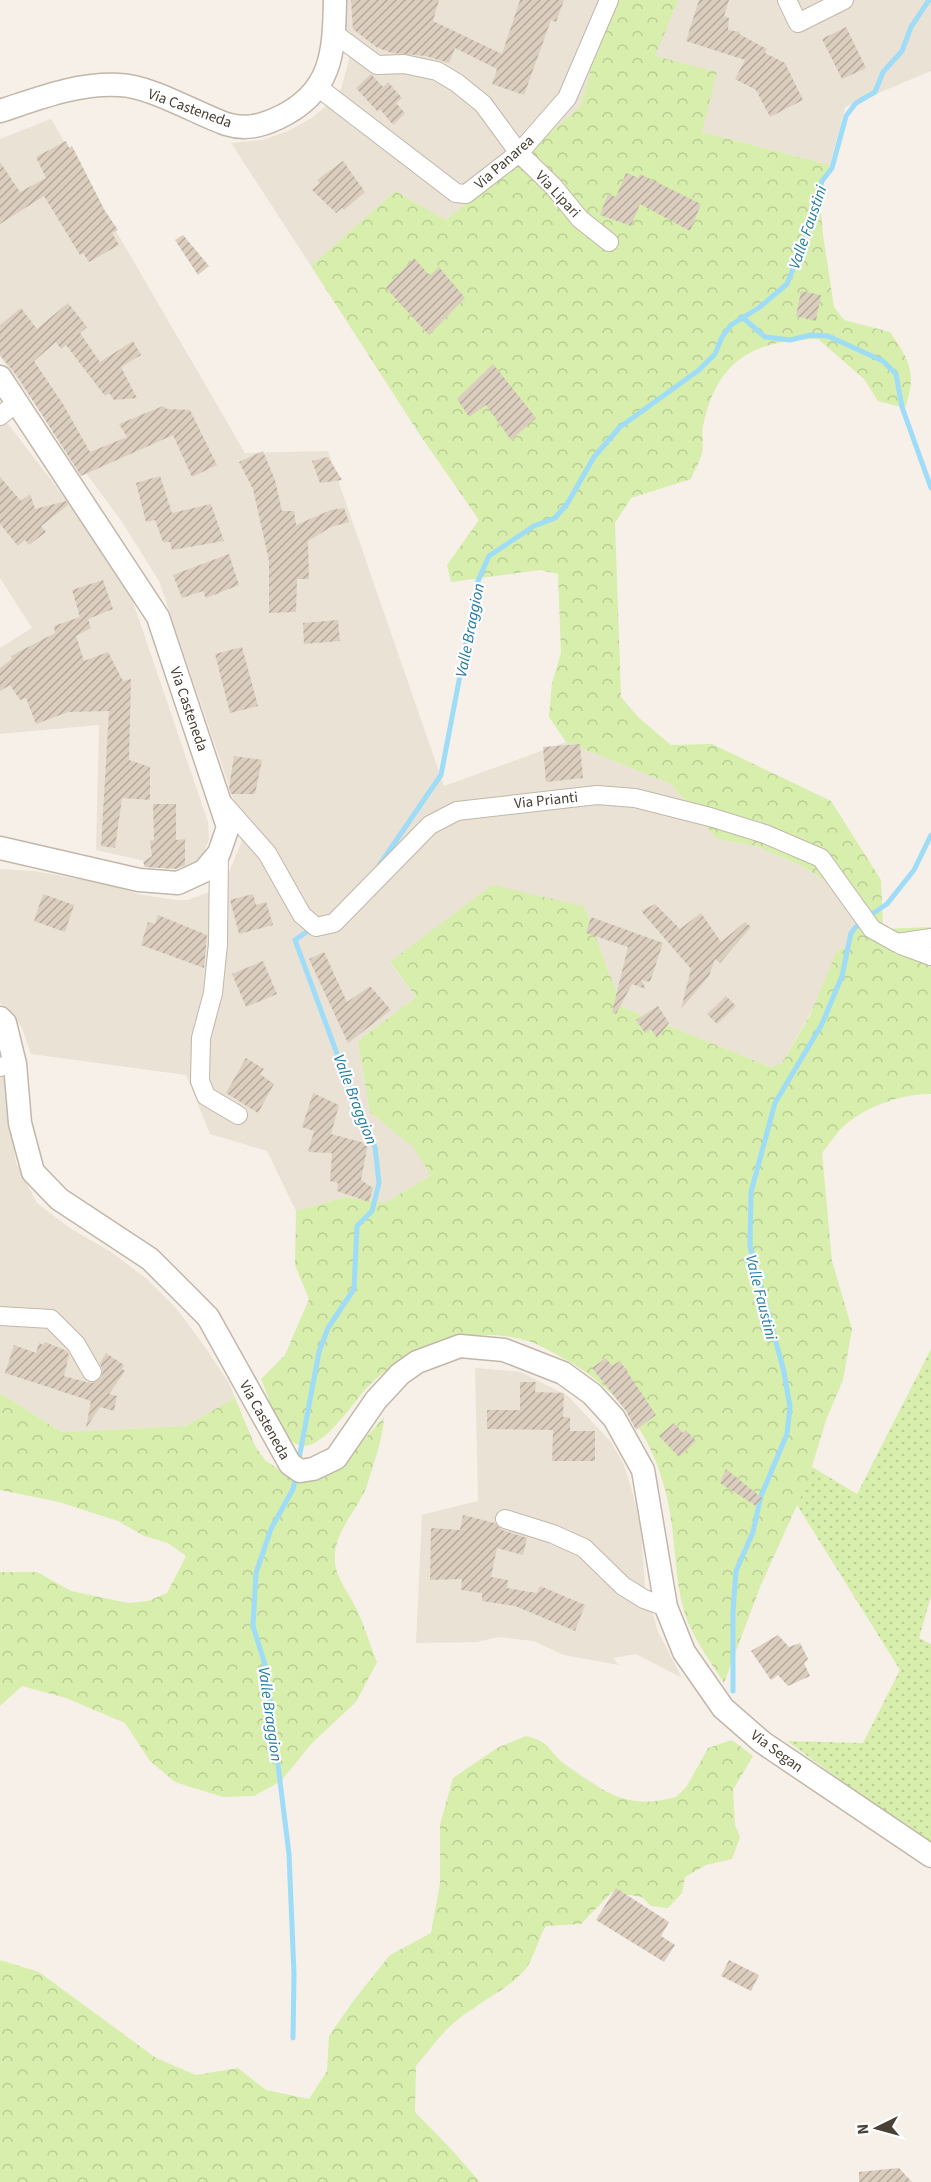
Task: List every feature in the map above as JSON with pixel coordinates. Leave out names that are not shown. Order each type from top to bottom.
[{"type":"street","name":"Via Casteneda","points":[[0,111],[71,87],[121,84],[228,124],[258,127],[290,113],[319,88],[327,70],[335,34],[335,0]]},
{"type":"street","name":"Via Panarea","points":[[319,88],[456,194],[466,194],[519,153],[567,98],[609,0]]},
{"type":"street","points":[[787,0],[798,23],[844,0]]},
{"type":"street","name":"Via Lipari","points":[[335,34],[377,65],[404,63],[437,71],[483,104],[519,153],[553,186],[580,219],[609,242]]},
{"type":"street","name":"Via Casteneda","points":[[0,377],[8,410],[158,617],[228,827],[219,853],[204,871],[178,884],[139,880],[0,848]]},
{"type":"street","name":"Via Prianti","points":[[220,799],[267,853],[302,915],[316,927],[334,923],[430,825],[457,812],[597,795],[635,798],[710,817],[765,834],[821,858],[872,929],[897,944]]},
{"type":"street","points":[[219,853],[218,944],[213,993],[201,1038],[200,1081],[206,1096],[238,1115]]},
{"type":"street","points":[[897,944],[931,938]]},
{"type":"street","points":[[897,944],[931,956]]},
{"type":"street","name":"Via Casteneda","points":[[0,1018],[4,1023],[8,1065],[33,1172],[59,1199],[150,1258],[208,1317],[290,1464],[300,1471],[336,1458],[376,1400],[400,1374],[417,1362],[460,1346],[504,1350],[563,1372],[592,1394],[614,1418],[643,1470],[666,1607]]},
{"type":"street","points":[[0,1316],[51,1318],[75,1344],[92,1372]]},
{"type":"street","points":[[505,1520],[553,1534],[584,1548],[623,1587],[644,1599],[666,1607]]},
{"type":"street","name":"Via Segan","points":[[666,1607],[684,1652],[723,1708],[762,1742],[931,1856]]},
{"type":"shaded area","points":[[335,0],[611,0],[580,107],[446,220],[395,191],[311,266],[231,143],[262,140],[288,131],[310,119],[330,103],[341,89],[349,60],[346,39]]},
{"type":"shaded area","points":[[678,0],[931,0],[931,71],[845,107],[830,165],[702,132],[654,56]]},
{"type":"shaded area","points":[[51,119],[245,453],[328,451],[444,786],[566,742],[671,784],[717,839],[756,846],[806,868],[828,883],[858,921],[851,933],[848,946],[782,1063],[771,1067],[622,1007],[584,906],[390,963],[416,997],[358,1041],[370,1112],[414,1147],[431,1175],[385,1203],[345,1197],[296,1211],[267,1151],[210,1134],[186,1075],[31,1054],[22,1028],[10,1011],[0,1003],[0,869],[34,871],[111,885],[138,894],[188,900],[210,892],[227,877],[241,843],[239,815],[159,581],[120,519],[0,357],[0,139]]},
{"type":"shaded area","points":[[5,420],[94,536],[131,596],[208,822],[209,839],[202,857],[194,865],[176,868],[96,850],[99,725],[0,734],[0,648],[32,628],[0,578],[0,425]]},
{"type":"shaded area","points":[[0,1064],[5,1080],[16,1163],[37,1203],[70,1228],[111,1252],[147,1279],[176,1308],[203,1344],[229,1383],[235,1398],[185,1426],[62,1432],[0,1393]]},
{"type":"shaded area","points":[[475,1368],[521,1372],[568,1396],[611,1442],[624,1465],[633,1494],[641,1529],[645,1587],[658,1632],[682,1678],[636,1654],[613,1658],[619,1665],[564,1655],[533,1641],[498,1637],[477,1642],[416,1643],[422,1515],[478,1501]]},
{"type":"green space","points":[[611,0],[678,0],[655,56],[717,72],[702,132],[830,165],[819,186],[823,235],[834,307],[844,320],[890,332],[907,360],[911,376],[905,408],[878,401],[864,379],[818,339],[795,340],[757,349],[729,369],[718,384],[709,403],[703,426],[703,450],[691,479],[631,498],[615,523],[621,697],[638,717],[671,745],[712,744],[831,801],[881,880],[883,929],[931,927],[931,1094],[896,1099],[862,1113],[840,1130],[822,1153],[832,1261],[852,1329],[843,1380],[826,1420],[807,1483],[760,1587],[724,1683],[699,1644],[683,1608],[667,1499],[650,1448],[638,1426],[622,1405],[583,1370],[538,1345],[513,1337],[494,1335],[456,1338],[420,1350],[385,1371],[368,1387],[335,1426],[316,1442],[307,1446],[298,1445],[285,1434],[275,1416],[261,1379],[285,1355],[309,1299],[295,1265],[296,1211],[345,1197],[385,1203],[431,1175],[413,1147],[370,1112],[358,1041],[416,997],[390,962],[492,885],[584,906],[622,1007],[771,1067],[782,1063],[810,1015],[837,951],[848,946],[851,933],[858,921],[828,883],[806,868],[756,846],[717,839],[671,784],[566,742],[549,717],[552,683],[561,653],[558,574],[540,570],[451,582],[447,565],[479,520],[420,435],[311,266],[395,191],[446,220],[580,107]]},
{"type":"green space","points":[[931,1349],[931,1596],[919,1638],[931,1644],[931,1846],[787,1741],[863,1743],[900,1670],[797,1505],[812,1467],[857,1494]]},
{"type":"green space","points":[[0,1393],[62,1432],[185,1426],[235,1398],[255,1446],[265,1460],[288,1476],[343,1463],[384,1417],[369,1479],[341,1533],[335,1556],[336,1569],[360,1616],[377,1662],[356,1702],[312,1743],[281,1781],[254,1796],[223,1797],[175,1782],[150,1761],[125,1723],[66,1698],[22,1686],[0,1706],[0,1572],[37,1572],[71,1591],[128,1603],[148,1601],[167,1593],[186,1556],[168,1543],[144,1536],[118,1521],[59,1502],[0,1490]]},
{"type":"green space","points":[[526,1736],[546,1745],[566,1765],[605,1791],[630,1800],[644,1802],[676,1797],[687,1786],[708,1748],[732,1740],[753,1756],[733,1790],[735,1825],[740,1837],[732,1859],[706,1865],[685,1877],[682,1893],[668,1908],[651,1906],[642,1897],[612,1892],[581,1924],[546,1926],[524,1971],[451,2026],[416,2066],[415,2112],[480,2182],[0,2182],[0,1960],[39,1972],[156,2058],[196,2075],[238,2068],[266,2090],[309,2099],[327,2071],[329,2036],[354,2000],[390,1955],[431,1933],[440,1883],[440,1825],[453,1778],[497,1748]]},
{"type":"building","points":[[351,0],[439,0],[433,21],[502,54],[520,0],[564,0],[556,22],[551,20],[524,95],[492,84],[497,69],[455,48],[449,63],[426,56],[392,53],[376,47],[353,29]]},
{"type":"building","points":[[699,0],[729,0],[724,16],[729,18],[728,30],[740,32],[739,34],[767,49],[765,53],[785,63],[803,100],[770,117],[756,90],[735,79],[745,60],[686,41]]},
{"type":"building","points":[[846,27],[866,68],[842,79],[822,39]]},
{"type":"building","points":[[371,74],[383,87],[388,82],[402,98],[396,103],[405,113],[393,125],[380,109],[378,112],[356,88]]},
{"type":"building","points":[[66,141],[69,148],[72,146],[105,211],[118,230],[112,233],[119,245],[89,262],[83,253],[80,255],[44,196],[0,224],[0,162],[20,192],[46,178],[36,157]]},
{"type":"building","points":[[343,161],[365,192],[344,210],[342,208],[336,213],[312,190],[320,183],[317,180]]},
{"type":"building","points":[[626,173],[639,178],[640,174],[701,204],[690,231],[640,204],[631,226],[600,215],[608,194],[616,197]]},
{"type":"building","points":[[183,235],[209,266],[198,275],[175,240]]},
{"type":"building","points":[[414,258],[430,276],[439,267],[465,298],[429,335],[386,288]]},
{"type":"building","points":[[801,291],[821,295],[816,321],[796,316]]},
{"type":"building","points":[[68,303],[87,327],[80,333],[100,362],[133,341],[141,355],[121,367],[137,398],[114,400],[109,393],[105,396],[66,345],[61,349],[56,342],[34,361],[63,404],[90,452],[127,437],[119,424],[163,406],[167,409],[190,410],[217,465],[192,477],[173,435],[81,476],[17,376],[0,355],[0,325],[21,308],[37,329]]},
{"type":"building","points":[[493,364],[536,418],[511,440],[486,405],[469,417],[457,399]]},
{"type":"building","points":[[263,451],[275,480],[282,511],[294,511],[296,525],[331,510],[344,508],[349,522],[331,527],[308,541],[309,579],[297,579],[296,612],[269,613],[269,561],[253,489],[239,462]]},
{"type":"building","points":[[328,457],[342,480],[320,483],[312,461]]},
{"type":"building","points":[[160,476],[172,513],[211,504],[224,541],[172,550],[170,542],[163,542],[155,520],[146,522],[136,483]]},
{"type":"building","points":[[0,477],[21,501],[30,494],[35,509],[66,501],[68,505],[41,526],[46,532],[29,545],[25,540],[18,546],[0,524]]},
{"type":"building","points":[[229,554],[239,585],[206,598],[203,591],[182,598],[173,575]]},
{"type":"building","points":[[103,580],[113,609],[88,619],[91,628],[76,636],[84,661],[108,652],[123,681],[131,679],[129,760],[150,767],[150,800],[122,798],[115,848],[101,846],[109,711],[68,712],[36,724],[26,698],[20,700],[10,685],[0,691],[0,668],[12,659],[11,656],[55,633],[54,626],[80,617],[72,590]]},
{"type":"building","points":[[338,620],[340,641],[304,644],[303,623]]},
{"type":"building","points":[[242,647],[258,706],[230,713],[215,654]]},
{"type":"building","points":[[580,744],[583,778],[546,782],[543,747]]},
{"type":"building","points":[[234,756],[262,760],[255,794],[231,794],[229,788]]},
{"type":"building","points":[[153,804],[176,804],[176,840],[185,839],[185,865],[176,869],[145,867],[143,862],[152,856],[150,841],[154,840]]},
{"type":"building","points":[[43,894],[74,905],[65,932],[34,921]]},
{"type":"building","points":[[253,894],[256,905],[266,902],[273,925],[239,934],[230,900]]},
{"type":"building","points":[[655,904],[680,929],[701,913],[721,942],[745,922],[751,927],[720,963],[715,959],[709,976],[681,1009],[691,969],[641,911]]},
{"type":"building","points":[[158,915],[207,935],[204,968],[141,945],[148,922],[155,924]]},
{"type":"building","points":[[591,917],[663,943],[650,982],[641,980],[646,989],[632,984],[616,1014],[612,1012],[628,947],[586,933]]},
{"type":"building","points":[[324,952],[347,1002],[370,986],[391,1010],[348,1043],[309,959]]},
{"type":"building","points":[[263,961],[277,994],[246,1007],[232,974]]},
{"type":"building","points":[[726,996],[736,1006],[717,1024],[707,1014]]},
{"type":"building","points":[[658,1006],[669,1023],[657,1038],[651,1029],[645,1033],[636,1020]]},
{"type":"building","points":[[246,1058],[264,1069],[260,1074],[274,1084],[258,1113],[226,1093]]},
{"type":"building","points":[[313,1093],[339,1105],[331,1134],[368,1144],[361,1180],[373,1188],[369,1202],[337,1191],[338,1183],[330,1181],[332,1153],[308,1152],[314,1131],[302,1127]]},
{"type":"building","points":[[45,1342],[67,1351],[69,1355],[64,1376],[93,1383],[101,1378],[103,1371],[100,1363],[106,1353],[124,1365],[122,1369],[125,1371],[109,1394],[117,1396],[114,1411],[100,1407],[86,1428],[91,1401],[5,1373],[14,1345],[36,1353],[39,1343],[43,1345]]},
{"type":"building","points":[[606,1358],[612,1366],[620,1361],[656,1415],[636,1430],[626,1411],[592,1368]]},
{"type":"building","points":[[520,1382],[536,1382],[535,1392],[564,1393],[563,1417],[570,1417],[570,1431],[595,1431],[595,1461],[552,1461],[553,1430],[487,1429],[487,1410],[520,1410]]},
{"type":"building","points":[[674,1423],[683,1433],[686,1430],[696,1441],[679,1457],[659,1436]]},
{"type":"building","points":[[726,1469],[762,1498],[756,1506],[720,1483]]},
{"type":"building","points":[[463,1515],[495,1523],[502,1530],[527,1538],[523,1555],[497,1548],[491,1577],[508,1580],[507,1588],[537,1593],[540,1586],[585,1605],[575,1631],[515,1606],[482,1601],[482,1593],[461,1590],[462,1579],[430,1580],[431,1528],[460,1530]]},
{"type":"building","points":[[778,1635],[789,1647],[800,1643],[808,1659],[804,1663],[810,1676],[788,1686],[778,1675],[771,1680],[751,1651]]},
{"type":"building","points":[[616,1888],[669,1922],[661,1936],[675,1945],[664,1962],[596,1920]]},
{"type":"building","points":[[729,1960],[759,1975],[751,1991],[721,1976]]},
{"type":"building","points":[[899,2168],[912,2182],[859,2182],[859,2172]]},
{"type":"waterway","name":"Valle Braggion","points":[[380,864],[441,775],[478,581],[489,556],[534,526],[555,518],[567,504],[594,457],[620,427],[699,370],[715,354],[722,337],[731,325],[760,307],[787,284],[811,223],[822,181],[832,168],[846,116],[856,103],[875,92],[883,72],[902,51],[911,27],[929,0]]},
{"type":"waterway","name":"Valle Faustini","points":[[742,317],[765,337],[790,340],[811,335],[828,336],[883,361],[896,374],[902,407],[931,488]]},
{"type":"waterway","name":"Valle Faustini","points":[[733,1691],[733,1612],[736,1571],[753,1532],[761,1496],[787,1434],[790,1407],[784,1372],[750,1246],[751,1192],[775,1103],[822,1024],[842,976],[851,933],[860,922],[887,904],[914,870],[931,835]]},
{"type":"waterway","name":"Valle Braggion","points":[[298,1464],[319,1352],[328,1328],[354,1289],[357,1226],[372,1211],[379,1183],[375,1147],[360,1116],[295,940],[312,928]]},
{"type":"waterway","name":"Valle Braggion","points":[[293,2038],[294,1974],[289,1854],[266,1668],[253,1626],[256,1573],[271,1529],[293,1489],[296,1476]]}]
